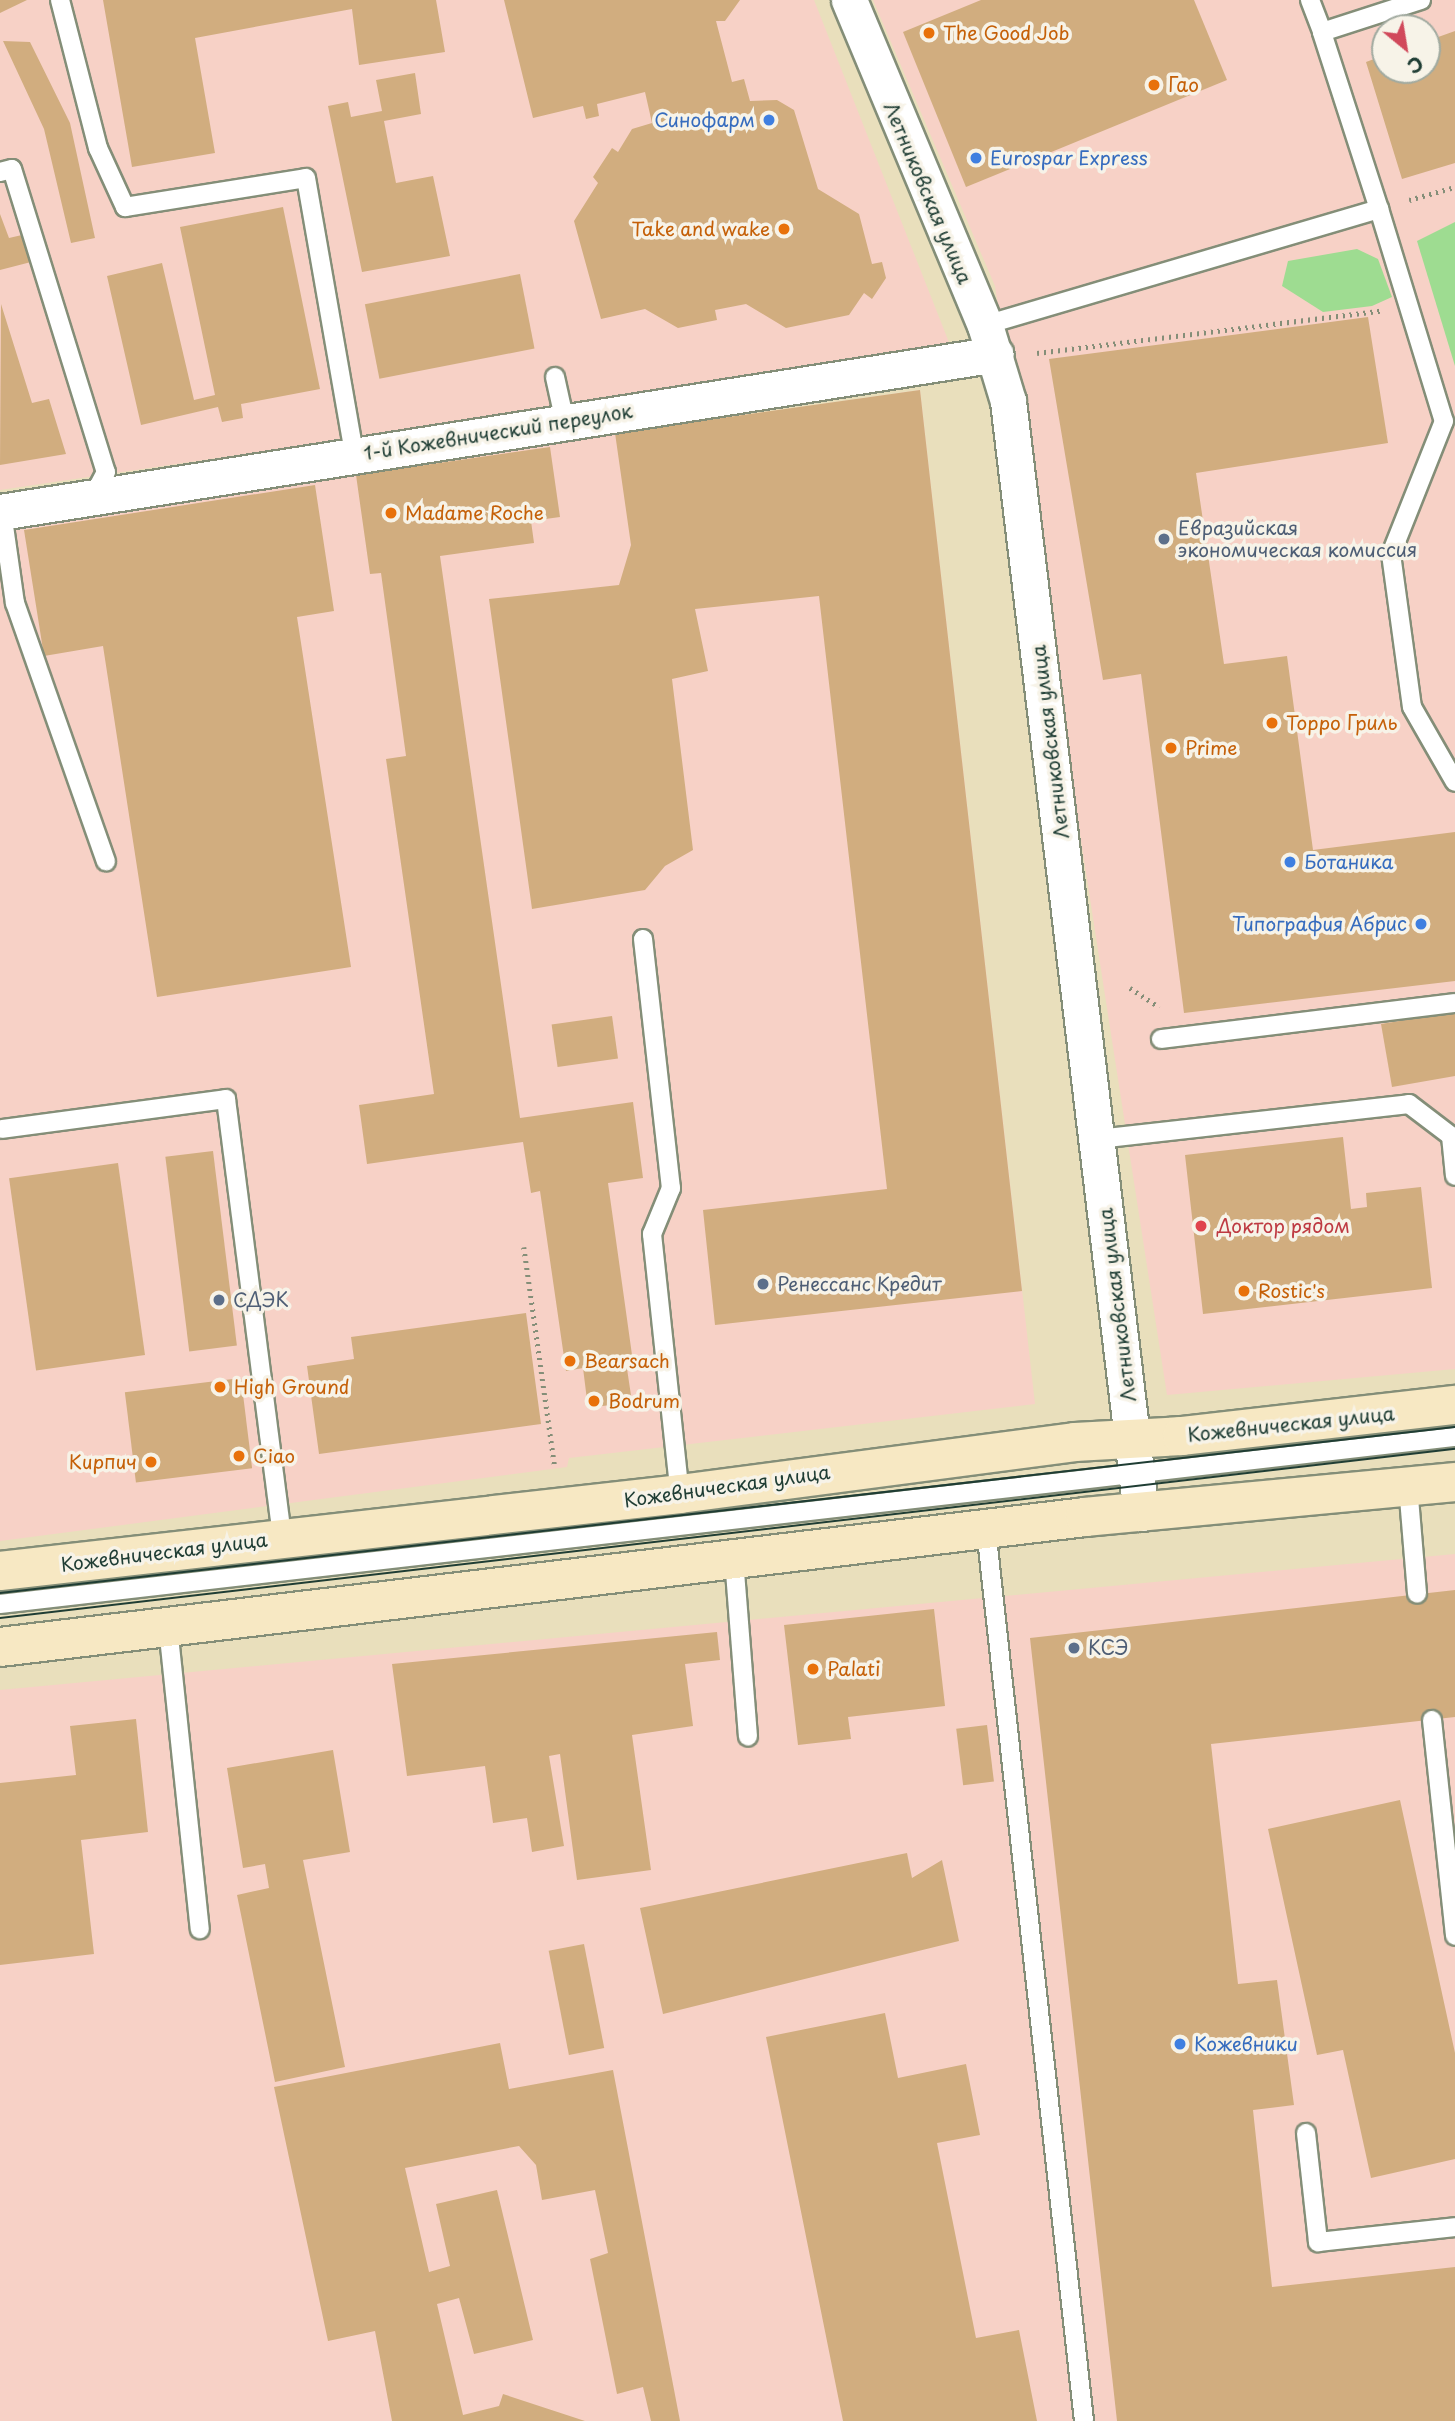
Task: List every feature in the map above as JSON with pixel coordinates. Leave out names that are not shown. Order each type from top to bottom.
[{"type":"main road","name":"Кожевническая улица","points":[[0,1571],[680,1494],[1075,1442],[1135,1456],[1455,1405]]},
{"type":"main road","points":[[0,1647],[986,1529],[1455,1482]]},
{"type":"street","name":"Летниковская улица","points":[[849,0],[990,339],[1008,401],[1141,1513]]},
{"type":"street","name":"1-й Кожевнический переулок","points":[[1,512],[94,495],[565,422],[990,339]]},
{"type":"lane","points":[[60,0],[98,148],[125,207],[306,178],[354,454]]},
{"type":"lane","points":[[1310,0],[1379,209],[1444,421],[1391,554],[1412,708],[1455,782]]},
{"type":"lane","points":[[1322,32],[1422,0]]},
{"type":"lane","points":[[0,172],[12,169],[106,472],[94,495]]},
{"type":"lane","points":[[990,339],[1379,209]]},
{"type":"lane","points":[[555,377],[565,422]]},
{"type":"lane","points":[[1,512],[15,603],[106,861]]},
{"type":"lane","points":[[643,939],[671,1188],[652,1234],[680,1494]]},
{"type":"lane","points":[[1161,1039],[1455,1003]]},
{"type":"lane","points":[[2,1129],[226,1099],[282,1538]]},
{"type":"lane","points":[[1098,1139],[1409,1104],[1451,1136],[1455,1176]]},
{"type":"lane","points":[[0,1604],[1135,1456],[1455,1437]]},
{"type":"lane","points":[[1408,1486],[1418,1594]]},
{"type":"lane","points":[[986,1529],[1084,2421]]},
{"type":"lane","points":[[734,1559],[748,1737]]},
{"type":"lane","points":[[167,1627],[200,1929]]},
{"type":"lane","points":[[1432,1720],[1455,1936]]},
{"type":"lane","points":[[1306,2133],[1318,2242],[1455,2227]]},
{"type":"path","points":[[1379,209],[1455,187]]},
{"type":"path","points":[[1037,353],[1409,307]]},
{"type":"path","points":[[524,1247],[556,1476]]},
{"type":"shaded area","points":[[0,0],[814,0],[952,350],[0,490]]},
{"type":"shaded area","points":[[873,0],[1455,0],[1455,1369],[1167,1395],[995,286]]},
{"type":"shaded area","points":[[920,390],[1035,1404],[569,1458],[567,1467],[0,1541],[0,521]]},
{"type":"shaded area","points":[[1455,1554],[1455,2421],[0,2421],[0,1690]]},
{"type":"green space","points":[[1455,222],[1455,366],[1417,241]]},
{"type":"green space","points":[[1357,249],[1378,259],[1392,297],[1372,306],[1323,312],[1282,286],[1288,261]]},
{"type":"building","points":[[0,0],[27,0],[0,13]]},
{"type":"building","points":[[103,0],[436,0],[445,52],[359,65],[352,9],[195,38],[215,153],[132,167]]},
{"type":"building","points":[[504,0],[740,0],[725,21],[716,21],[732,82],[744,79],[750,101],[777,100],[794,110],[818,189],[859,214],[872,264],[882,262],[886,278],[872,299],[864,293],[849,315],[786,328],[746,304],[715,310],[717,320],[678,328],[645,309],[601,319],[574,221],[598,183],[593,177],[612,148],[618,152],[632,129],[652,123],[645,92],[597,104],[599,116],[586,119],[583,106],[533,118]]},
{"type":"building","points":[[981,0],[1194,0],[1227,80],[966,187],[903,32]]},
{"type":"building","points":[[1455,31],[1455,163],[1402,179],[1373,84],[1441,84],[1441,36]]},
{"type":"building","points":[[3,41],[30,42],[70,123],[95,238],[71,243],[44,129]]},
{"type":"building","points":[[1371,60],[1371,78],[1366,62]]},
{"type":"building","points":[[415,73],[421,114],[384,121],[396,183],[433,176],[450,256],[362,272],[328,106],[348,102],[351,117],[382,111],[376,80]]},
{"type":"building","points":[[283,207],[320,389],[241,404],[243,418],[222,422],[218,407],[141,425],[107,276],[162,263],[194,400],[215,395],[180,227]]},
{"type":"building","points":[[0,214],[9,238],[22,235],[31,262],[0,270]]},
{"type":"building","points":[[520,274],[535,349],[379,379],[365,304]]},
{"type":"building","points":[[1,304],[32,403],[49,399],[66,454],[0,465]]},
{"type":"building","points":[[1368,317],[1388,443],[1196,473],[1224,664],[1287,656],[1313,850],[1455,832],[1455,981],[1184,1013],[1141,674],[1103,680],[1049,359]]},
{"type":"building","points":[[920,390],[1022,1291],[715,1325],[703,1210],[887,1189],[819,596],[695,609],[708,671],[672,679],[693,850],[665,866],[645,890],[532,909],[489,599],[619,585],[631,545],[615,433]]},
{"type":"building","points":[[550,447],[560,517],[531,521],[534,543],[440,556],[520,1118],[633,1102],[643,1178],[608,1183],[633,1362],[626,1362],[632,1402],[588,1408],[583,1368],[566,1371],[540,1191],[531,1193],[523,1142],[367,1164],[359,1105],[434,1094],[386,759],[406,756],[381,573],[370,574],[356,475]]},
{"type":"building","points":[[315,485],[334,611],[297,617],[351,967],[157,997],[103,646],[44,656],[24,530]]},
{"type":"building","points":[[1455,1012],[1455,1076],[1392,1087],[1381,1024]]},
{"type":"building","points":[[612,1016],[618,1059],[558,1067],[552,1024]]},
{"type":"building","points":[[1343,1137],[1351,1209],[1367,1207],[1366,1193],[1421,1187],[1432,1288],[1203,1314],[1185,1155]]},
{"type":"building","points":[[213,1151],[237,1346],[189,1351],[165,1157]]},
{"type":"building","points":[[118,1163],[145,1355],[36,1370],[9,1178]]},
{"type":"building","points":[[526,1313],[541,1424],[319,1454],[307,1366],[354,1359],[351,1337]]},
{"type":"building","points":[[241,1378],[252,1468],[136,1483],[125,1392]]},
{"type":"building","name":"Кожевники","points":[[1455,1590],[1455,1717],[1211,1744],[1238,1984],[1277,1980],[1294,2105],[1253,2110],[1272,2287],[1455,2267],[1455,2421],[1117,2421],[1030,1638]]},
{"type":"building","points":[[934,1609],[945,1706],[848,1717],[851,1739],[798,1745],[784,1625]]},
{"type":"building","points":[[717,1632],[720,1660],[685,1664],[693,1726],[632,1735],[651,1870],[577,1880],[560,1754],[549,1756],[564,1846],[532,1852],[527,1818],[493,1823],[485,1766],[407,1776],[392,1664]]},
{"type":"building","points":[[136,1719],[148,1832],[81,1840],[94,1954],[0,1965],[0,1783],[76,1775],[70,1726]]},
{"type":"building","points":[[987,1725],[994,1782],[963,1785],[956,1729]]},
{"type":"building","points":[[333,1750],[350,1852],[303,1860],[345,2067],[275,2082],[237,1895],[269,1888],[265,1864],[243,1868],[227,1768]]},
{"type":"building","points":[[1400,1800],[1455,2053],[1455,2159],[1371,2178],[1343,2050],[1317,2055],[1268,1829]]},
{"type":"building","points":[[907,1853],[912,1878],[942,1860],[959,1941],[663,2014],[640,1908]]},
{"type":"building","points":[[584,1944],[604,2048],[569,2055],[549,1951]]},
{"type":"building","points":[[885,2013],[898,2078],[966,2064],[980,2135],[937,2143],[976,2338],[1019,2330],[1037,2421],[843,2421],[766,2037]]},
{"type":"building","points":[[500,2043],[509,2089],[613,2070],[680,2421],[651,2421],[643,2387],[617,2394],[590,2259],[608,2253],[595,2190],[542,2200],[536,2165],[519,2146],[405,2168],[429,2272],[450,2266],[436,2204],[497,2190],[533,2340],[474,2354],[459,2298],[437,2304],[463,2415],[499,2406],[503,2394],[585,2421],[392,2421],[375,2331],[328,2341],[274,2087]]},
{"type":"tram line","points":[[0,1593],[1455,1427]]},
{"type":"tram line","points":[[0,1618],[1455,1449]]},
{"type":"place","name":"The Good Job","points":[[929,33]]},
{"type":"place","name":"Гао","points":[[1154,85]]},
{"type":"place","name":"Синофарм","points":[[769,120]]},
{"type":"place","name":"Eurospar Express","points":[[976,158]]},
{"type":"place","name":"Take and wake","points":[[784,229]]},
{"type":"place","name":"Madame Roche","points":[[391,513]]},
{"type":"place","name":"Евразийская экономическая комиссия","points":[[1164,539]]},
{"type":"place","name":"Торро Гриль","points":[[1272,723]]},
{"type":"place","name":"Prime","points":[[1171,748]]},
{"type":"place","name":"Ботаника","points":[[1290,862]]},
{"type":"place","name":"Типография Абрис","points":[[1421,924]]},
{"type":"place","name":"Доктор рядом","points":[[1201,1226]]},
{"type":"place","name":"Ренессанс Кредит","points":[[763,1284]]},
{"type":"place","name":"Rostic's","points":[[1244,1291]]},
{"type":"place","name":"СДЭК","points":[[219,1300]]},
{"type":"place","name":"Bearsach","points":[[570,1361]]},
{"type":"place","name":"High Ground","points":[[220,1387]]},
{"type":"place","name":"Bodrum","points":[[594,1401]]},
{"type":"place","name":"Ciao","points":[[239,1456]]},
{"type":"place","name":"Кирпич","points":[[151,1462]]},
{"type":"place","name":"КСЭ","points":[[1074,1648]]},
{"type":"place","name":"Palati","points":[[813,1669]]},
{"type":"place","name":"Кожевники","points":[[1180,2044]]}]
